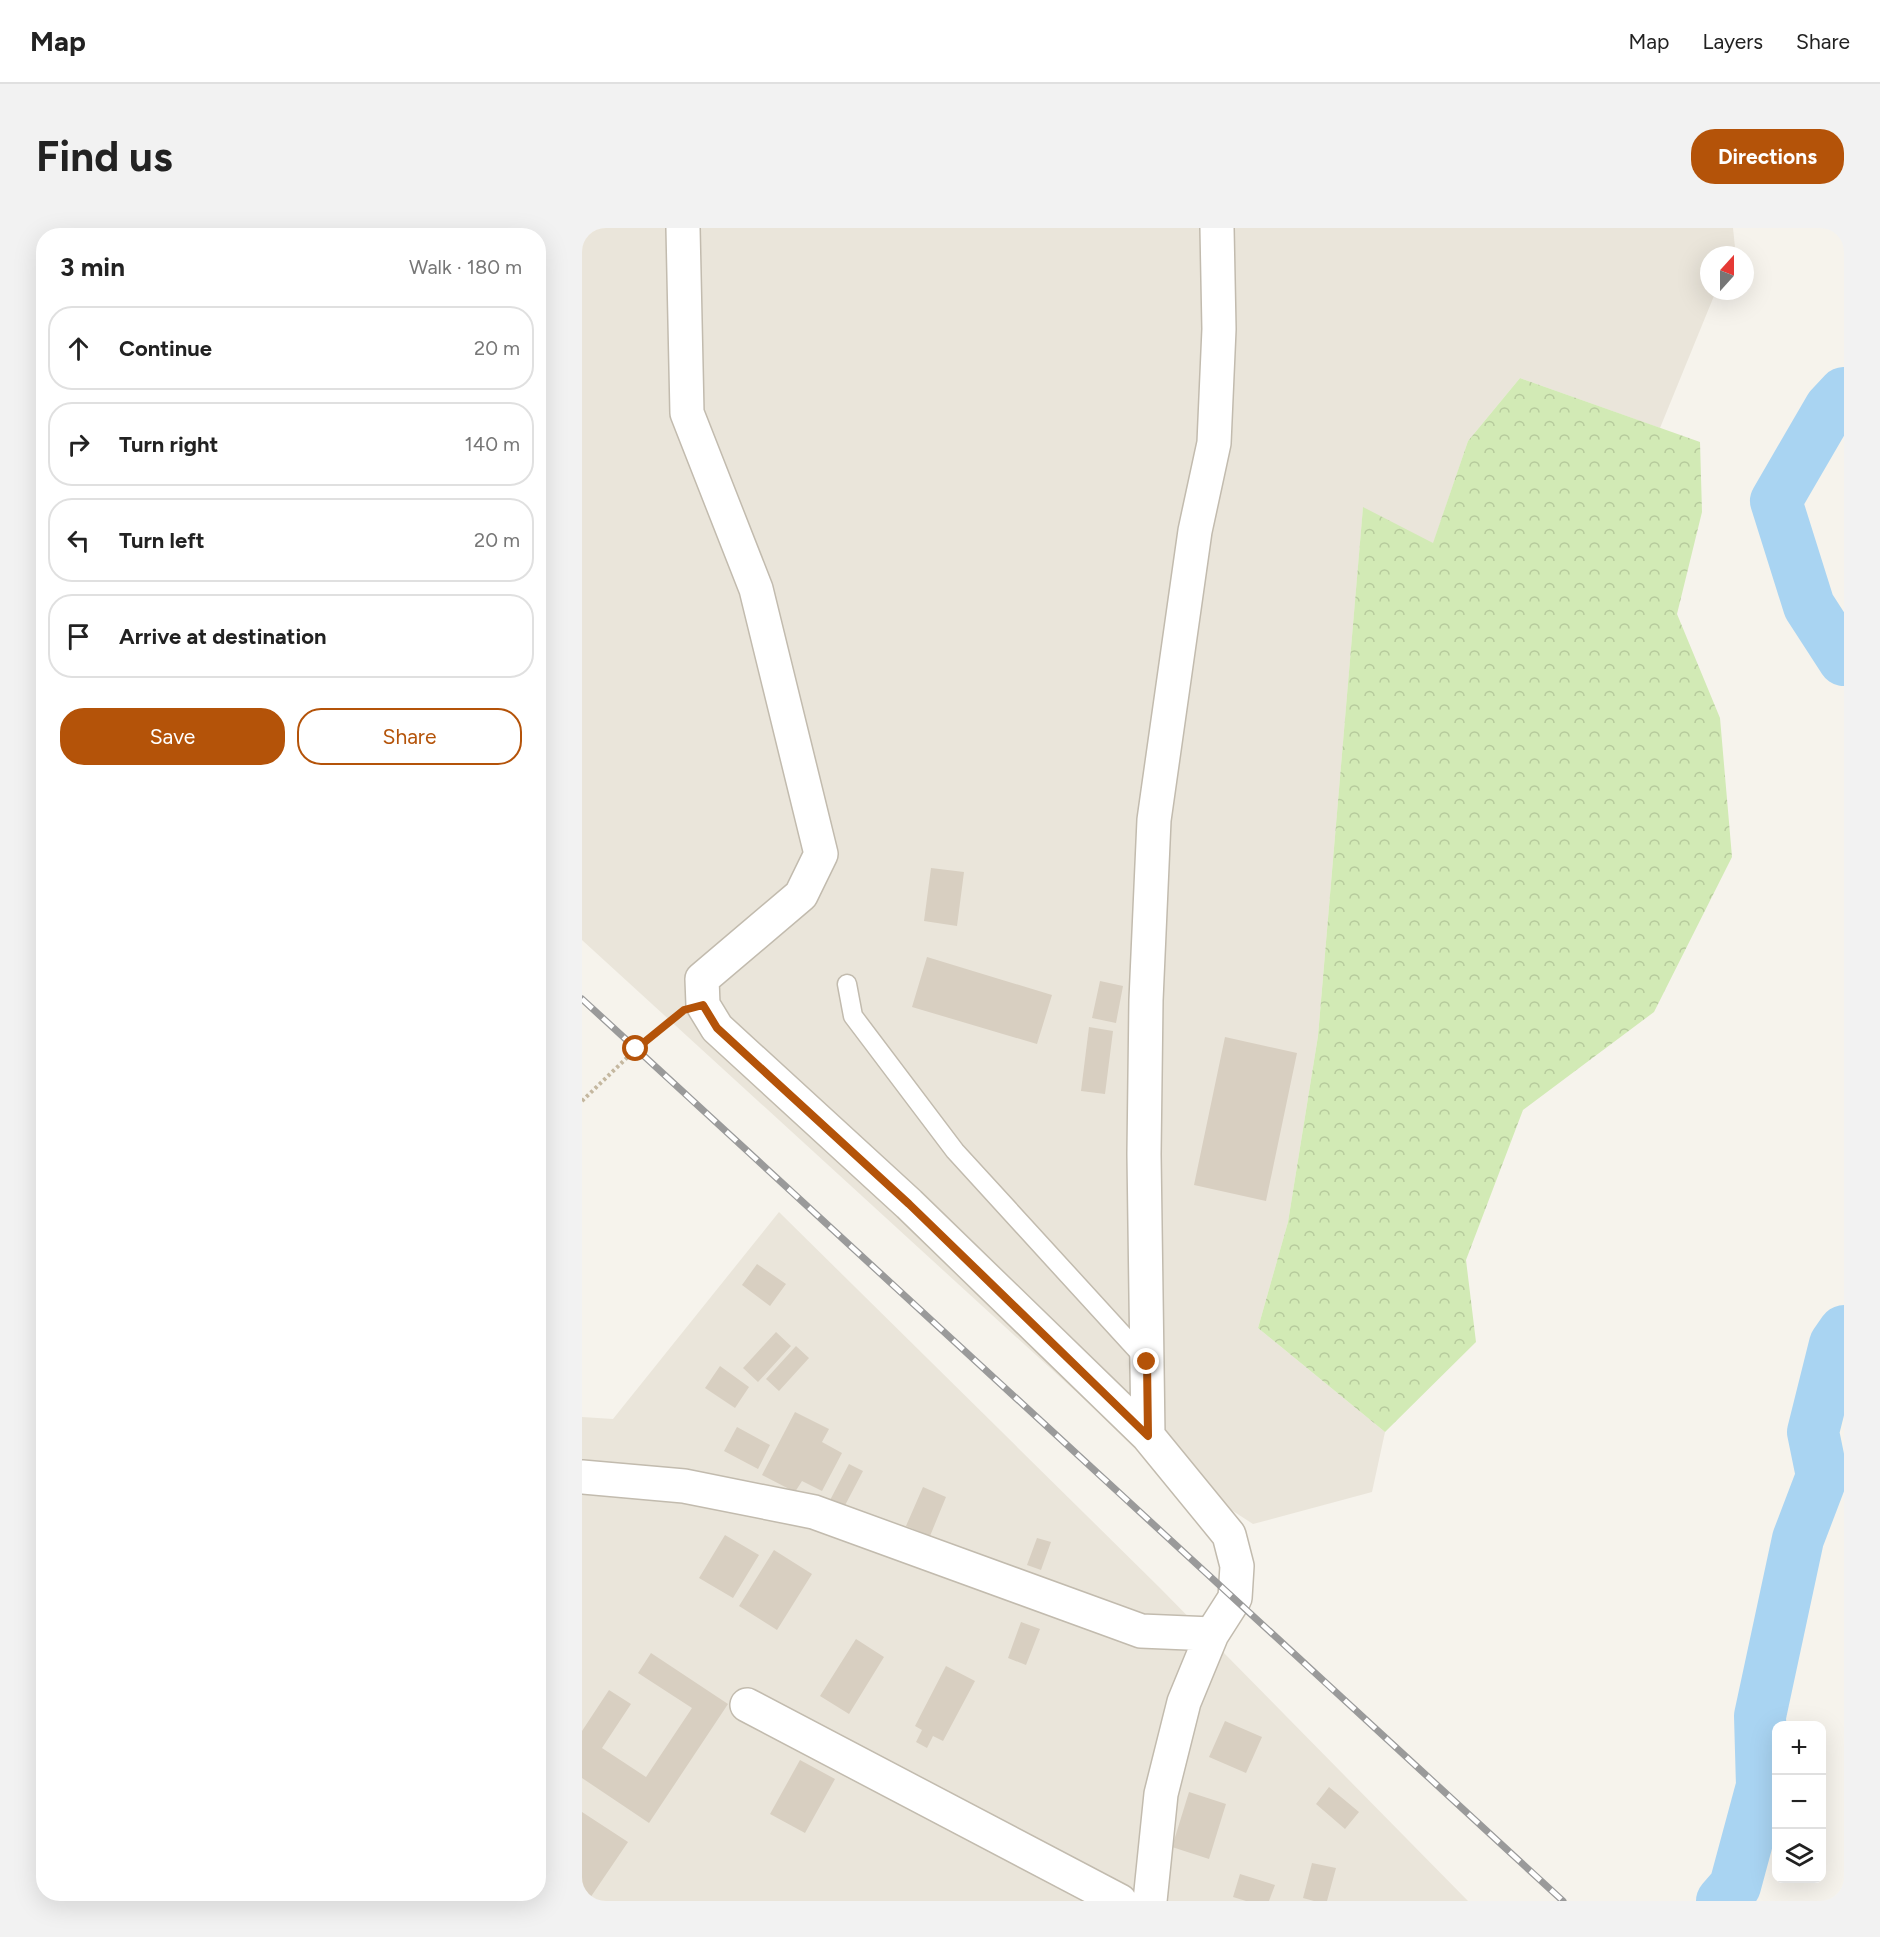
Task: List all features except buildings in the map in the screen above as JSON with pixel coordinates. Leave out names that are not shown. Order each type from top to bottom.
[{"type":"street","points":[[683,228],[687,413],[756,588],[821,854],[801,896],[702,979],[703,1005],[717,1028],[909,1204],[1148,1436],[1229,1535],[1237,1566],[1235,1598],[1212,1634],[1184,1702],[1161,1794],[1150,1901]]},
{"type":"street","points":[[1148,1436],[1144,1154],[1146,1000],[1154,820],[1195,531],[1214,443],[1219,329],[1218,228]]},
{"type":"street","points":[[582,1477],[684,1486],[813,1512],[1142,1631],[1212,1634]]},
{"type":"street","points":[[747,1705],[1120,1901]]},
{"type":"lane","points":[[847,984],[853,1016],[955,1151],[1147,1362]]},
{"type":"path","points":[[582,1101],[636,1049],[684,1010],[703,1005]]},
{"type":"shaded area","points":[[582,228],[1733,228],[1735,246],[1700,246],[1700,300],[1712,300],[1660,428],[1520,378],[1468,441],[1433,544],[1363,508],[1318,1036],[1288,1222],[1258,1328],[1385,1432],[1372,1492],[1253,1524],[1143,1453],[582,940]]},
{"type":"shaded area","points":[[779,1212],[1160,1588],[1468,1901],[582,1901],[582,1417],[613,1419]]},
{"type":"green space","points":[[1520,378],[1700,442],[1702,512],[1677,614],[1720,718],[1732,857],[1654,1012],[1523,1110],[1466,1260],[1476,1342],[1385,1432],[1258,1328],[1288,1222],[1318,1036],[1363,507],[1433,543],[1468,441]]},
{"type":"waterway","points":[[1844,393],[1830,408],[1776,501],[1809,606],[1844,660]]},
{"type":"waterway","points":[[1722,1901],[1735,1886],[1762,1786],[1760,1716],[1798,1539],[1822,1476],[1813,1432],[1835,1344],[1844,1331]]},
{"type":"railway","points":[[582,999],[1563,1901]]},
{"type":"route","points":[[636,1049],[684,1010],[703,1005],[717,1028],[909,1204],[1148,1436],[1147,1362]]}]
